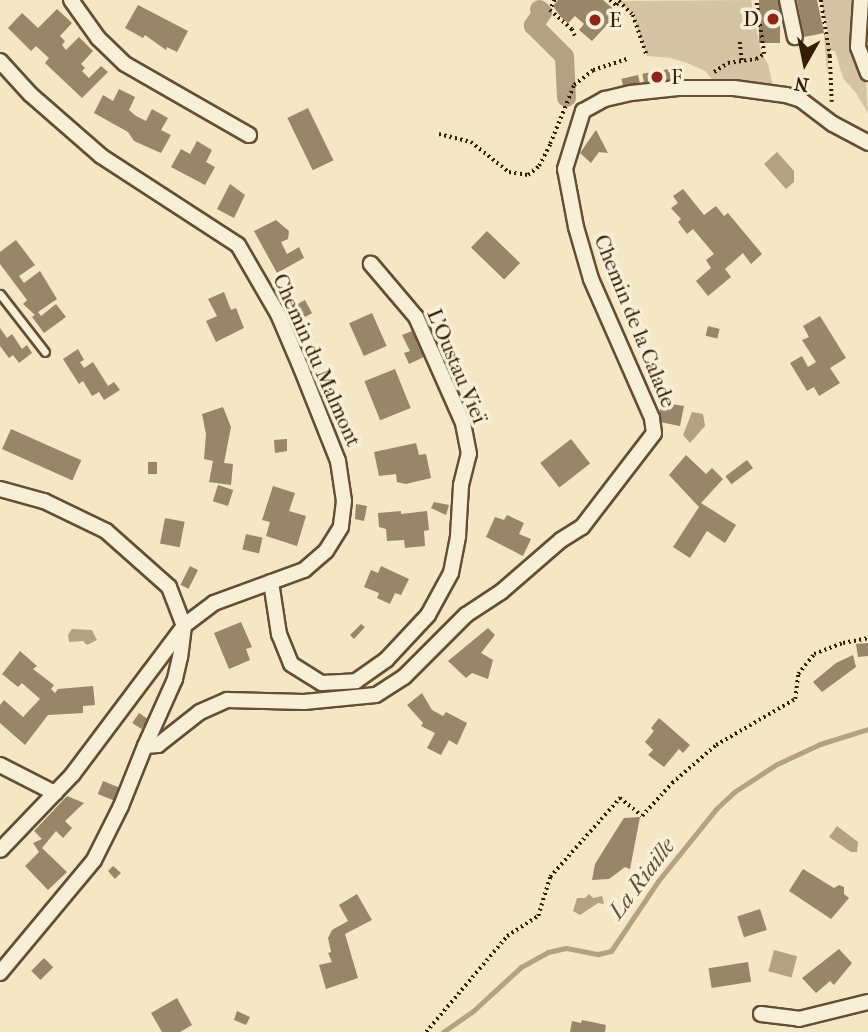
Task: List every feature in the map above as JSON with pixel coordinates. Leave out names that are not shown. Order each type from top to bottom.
[{"type":"street","points":[[71,0],[98,38],[125,64],[249,135]]},
{"type":"street","points":[[787,0],[795,37]]},
{"type":"street","points":[[861,0],[858,47],[868,73]]},
{"type":"street","name":"Chemin du Malmont","points":[[0,61],[60,122],[101,156],[238,245],[278,314],[338,461],[344,501],[341,527],[326,551],[304,570],[214,603],[184,625],[73,774],[0,850]]},
{"type":"street","name":"Chemin de la Calade","points":[[145,746],[158,745],[200,712],[227,700],[304,702],[376,695],[404,677],[466,615],[502,592],[561,540],[582,527],[654,433],[652,418],[591,279],[576,227],[565,169],[583,111],[606,99],[631,93],[678,88],[734,88],[786,95],[801,100],[833,124],[868,143]]},
{"type":"street","name":"L'Oustau Vieï","points":[[271,582],[279,634],[292,664],[322,683],[356,681],[386,660],[428,615],[451,573],[458,536],[461,485],[469,454],[463,423],[416,317],[371,264]]},
{"type":"street","points":[[0,489],[44,501],[106,531],[169,587],[184,625],[175,679],[121,806],[94,860],[0,973]]},
{"type":"street","points":[[0,765],[55,793]]},
{"type":"street","points":[[761,1014],[799,1018],[868,1002]]},
{"type":"lane","points":[[0,294],[45,352]]},
{"type":"path","points":[[555,0],[551,10],[572,29],[575,36]]},
{"type":"path","points":[[610,0],[616,5],[619,0],[633,16],[647,57]]},
{"type":"path","points":[[710,75],[717,68],[764,54],[756,0]]},
{"type":"path","points":[[821,0],[830,56],[830,92]]},
{"type":"path","points":[[740,42],[742,61]]},
{"type":"path","points":[[439,134],[465,139],[509,172],[528,175],[539,166],[574,85],[593,71],[629,58]]},
{"type":"path","points":[[426,1032],[508,936],[538,916],[550,877],[620,798],[642,816],[672,783],[716,745],[795,699],[798,674],[814,654],[843,643],[868,638]]},
{"type":"shaded area","points":[[751,0],[761,52],[768,64],[774,90],[716,84],[705,71],[687,63],[671,58],[647,56],[633,15],[619,1]]},
{"type":"shaded area","points":[[821,0],[861,0],[868,113],[843,78],[835,51],[830,51],[827,73],[824,36],[828,34]]},
{"type":"shaded area","points":[[777,152],[794,171],[794,182],[786,189],[764,164]]},
{"type":"shaded area","points":[[692,412],[703,414],[705,426],[690,443],[683,435]]},
{"type":"shaded area","points":[[72,629],[92,630],[97,640],[87,645],[83,641],[69,642],[68,635]]},
{"type":"shaded area","points":[[837,826],[858,842],[857,852],[851,852],[829,837]]},
{"type":"shaded area","points":[[589,894],[593,898],[602,896],[604,904],[598,903],[580,915],[573,911],[577,898],[585,898]]},
{"type":"shaded area","points":[[774,950],[797,956],[791,977],[768,971]]},
{"type":"building","name":"E","points":[[558,0],[603,0],[618,13],[592,41],[579,30],[584,24],[575,16],[568,23],[561,17],[553,6]]},
{"type":"building","name":"D","points":[[759,0],[780,0],[780,43],[759,43]]},
{"type":"building","points":[[797,0],[817,0],[824,33],[804,37]]},
{"type":"building","points":[[138,5],[188,31],[177,52],[167,47],[166,50],[145,35],[143,38],[125,28]]},
{"type":"building","points":[[57,9],[72,23],[60,36],[65,41],[62,45],[66,50],[79,37],[93,51],[81,64],[85,68],[82,71],[89,78],[101,66],[108,72],[82,98],[45,63],[49,58],[36,46],[31,51],[8,28],[22,13],[38,28]]},
{"type":"building","name":"F","points":[[669,69],[671,80],[644,85],[642,74]]},
{"type":"building","points":[[638,75],[640,84],[623,88],[621,79]]},
{"type":"building","points":[[119,89],[135,97],[129,110],[136,116],[146,121],[152,109],[168,118],[161,130],[171,135],[161,153],[134,141],[128,132],[94,113],[103,95],[113,101]]},
{"type":"building","points":[[308,108],[333,160],[313,170],[287,118]]},
{"type":"building","points":[[596,130],[608,153],[599,152],[591,163],[580,153]]},
{"type":"building","points":[[197,141],[212,150],[206,162],[215,167],[205,185],[171,167],[181,149],[190,154]]},
{"type":"building","points":[[230,184],[245,195],[234,218],[217,209]]},
{"type":"building","points":[[683,189],[704,215],[716,206],[724,216],[728,213],[762,254],[751,264],[743,253],[725,269],[731,277],[708,296],[696,281],[711,268],[706,260],[714,254],[693,229],[687,234],[678,222],[681,219],[671,208],[678,203],[673,196]]},
{"type":"building","points":[[276,220],[289,231],[288,239],[281,242],[287,254],[299,247],[304,258],[277,273],[254,231]]},
{"type":"building","points":[[487,231],[520,263],[504,279],[471,248]]},
{"type":"building","points":[[16,240],[35,265],[19,276],[24,283],[40,271],[57,299],[38,312],[41,316],[56,304],[66,317],[44,333],[32,317],[35,315],[23,304],[27,300],[0,264],[0,252]]},
{"type":"building","points":[[224,292],[231,310],[236,308],[244,328],[216,342],[206,321],[217,316],[208,299]]},
{"type":"building","points":[[305,300],[312,313],[298,321],[291,308]]},
{"type":"building","points":[[372,313],[387,346],[364,356],[349,323]]},
{"type":"building","points":[[820,316],[846,358],[830,368],[840,383],[819,396],[814,387],[807,391],[790,363],[802,356],[808,367],[816,362],[802,340],[809,337],[803,326]]},
{"type":"building","points":[[708,326],[720,329],[717,339],[706,336]]},
{"type":"building","points":[[0,328],[7,338],[12,334],[22,349],[27,345],[32,353],[19,363],[13,355],[9,358],[0,346]]},
{"type":"building","points":[[412,331],[424,357],[409,364],[404,353],[410,351],[402,335]]},
{"type":"building","points":[[78,349],[84,360],[80,362],[84,368],[93,362],[108,386],[114,382],[120,390],[104,400],[99,392],[92,396],[83,381],[79,384],[63,359]]},
{"type":"building","points":[[395,369],[411,408],[380,420],[364,381]]},
{"type":"building","points":[[660,402],[684,406],[680,426],[660,422]]},
{"type":"building","points":[[223,407],[231,427],[224,463],[233,464],[231,485],[209,482],[213,461],[204,459],[206,434],[202,414]]},
{"type":"building","points":[[11,429],[81,460],[72,480],[2,449]]},
{"type":"building","points":[[287,439],[287,451],[275,453],[274,440]]},
{"type":"building","points":[[571,439],[590,463],[559,487],[540,463]]},
{"type":"building","points":[[416,443],[419,455],[426,454],[431,478],[406,484],[397,482],[396,474],[379,476],[374,452]]},
{"type":"building","points":[[686,455],[706,474],[712,468],[723,479],[701,503],[736,525],[725,543],[707,531],[690,558],[673,547],[699,507],[669,475]]},
{"type":"building","points":[[747,460],[753,468],[731,484],[725,476]]},
{"type":"building","points":[[148,462],[157,462],[157,474],[148,474]]},
{"type":"building","points":[[218,485],[233,490],[228,506],[213,501]]},
{"type":"building","points":[[273,486],[295,493],[289,511],[306,516],[297,546],[266,536],[270,522],[262,520]]},
{"type":"building","points":[[434,502],[449,505],[446,515],[431,508]]},
{"type":"building","points":[[356,504],[367,506],[364,521],[355,519]]},
{"type":"building","points":[[401,511],[401,514],[427,511],[429,530],[424,531],[425,546],[405,548],[404,540],[387,541],[386,529],[379,527],[378,513]]},
{"type":"building","points":[[507,515],[524,523],[519,534],[531,539],[523,556],[486,537],[495,517],[504,520]]},
{"type":"building","points":[[165,518],[185,522],[180,547],[160,544]]},
{"type":"building","points":[[246,534],[263,538],[259,553],[242,550]]},
{"type":"building","points":[[190,566],[198,570],[188,589],[180,585]]},
{"type":"building","points":[[381,566],[409,579],[401,595],[395,593],[390,604],[377,598],[379,593],[364,587],[371,570],[378,573]]},
{"type":"building","points":[[241,622],[252,647],[246,649],[250,660],[229,669],[214,633]]},
{"type":"building","points":[[361,624],[365,627],[354,639],[350,635]]},
{"type":"building","points":[[488,628],[495,635],[481,653],[493,660],[488,679],[472,673],[466,678],[448,661]]},
{"type":"building","points":[[868,643],[868,656],[858,657],[856,644]]},
{"type":"building","points":[[20,651],[37,666],[33,669],[54,685],[51,689],[55,693],[58,689],[93,686],[95,705],[83,706],[83,713],[48,715],[25,745],[0,723],[0,705],[4,700],[23,717],[40,699],[22,683],[18,687],[2,674]]},
{"type":"building","points":[[853,655],[856,667],[822,692],[813,682],[836,663]]},
{"type":"building","points":[[422,693],[432,710],[443,716],[446,712],[467,723],[457,745],[449,740],[441,755],[427,748],[435,733],[421,726],[423,723],[407,705]]},
{"type":"building","points":[[139,713],[148,719],[141,729],[132,723]]},
{"type":"building","points":[[659,718],[690,745],[683,753],[679,749],[664,767],[648,755],[653,750],[645,742],[654,731],[651,728]]},
{"type":"building","points":[[103,781],[123,789],[118,802],[98,794]]},
{"type":"building","points":[[67,796],[84,803],[65,821],[72,828],[63,838],[56,831],[42,848],[67,872],[48,890],[25,866],[39,852],[33,843],[42,839],[34,831]]},
{"type":"building","points":[[640,817],[630,869],[625,867],[609,879],[592,880],[595,864],[624,818]]},
{"type":"building","points":[[113,866],[121,873],[115,879],[108,871]]},
{"type":"building","points":[[803,869],[834,888],[839,885],[844,887],[844,894],[849,898],[831,919],[789,891]]},
{"type":"building","points":[[357,894],[372,920],[345,934],[358,978],[326,989],[319,965],[332,962],[328,953],[331,952],[328,938],[332,930],[348,921],[339,905]]},
{"type":"building","points":[[760,909],[767,930],[744,937],[737,916]]},
{"type":"building","points":[[839,949],[852,963],[834,985],[830,981],[816,993],[802,978]]},
{"type":"building","points":[[44,958],[53,967],[40,980],[31,971]]},
{"type":"building","points":[[748,962],[751,982],[712,988],[708,968]]},
{"type":"building","points":[[177,998],[192,1025],[180,1032],[162,1032],[151,1013]]},
{"type":"building","points":[[237,1011],[250,1017],[246,1025],[234,1020]]},
{"type":"building","points":[[582,1020],[606,1025],[605,1032],[570,1032],[572,1021],[581,1023]]},
{"type":"waterway","points":[[539,9],[542,12],[533,25],[564,56],[566,97]]},
{"type":"waterway","name":"La Riaille","points":[[443,1032],[472,1012],[521,967],[548,952],[566,948],[598,954],[611,951],[658,881],[716,809],[734,792],[777,764],[820,744],[868,729]]},
{"type":"place","name":"D","points":[[773,19]]},
{"type":"place","name":"E","points":[[595,20]]},
{"type":"place","name":"F","points":[[657,77]]}]
